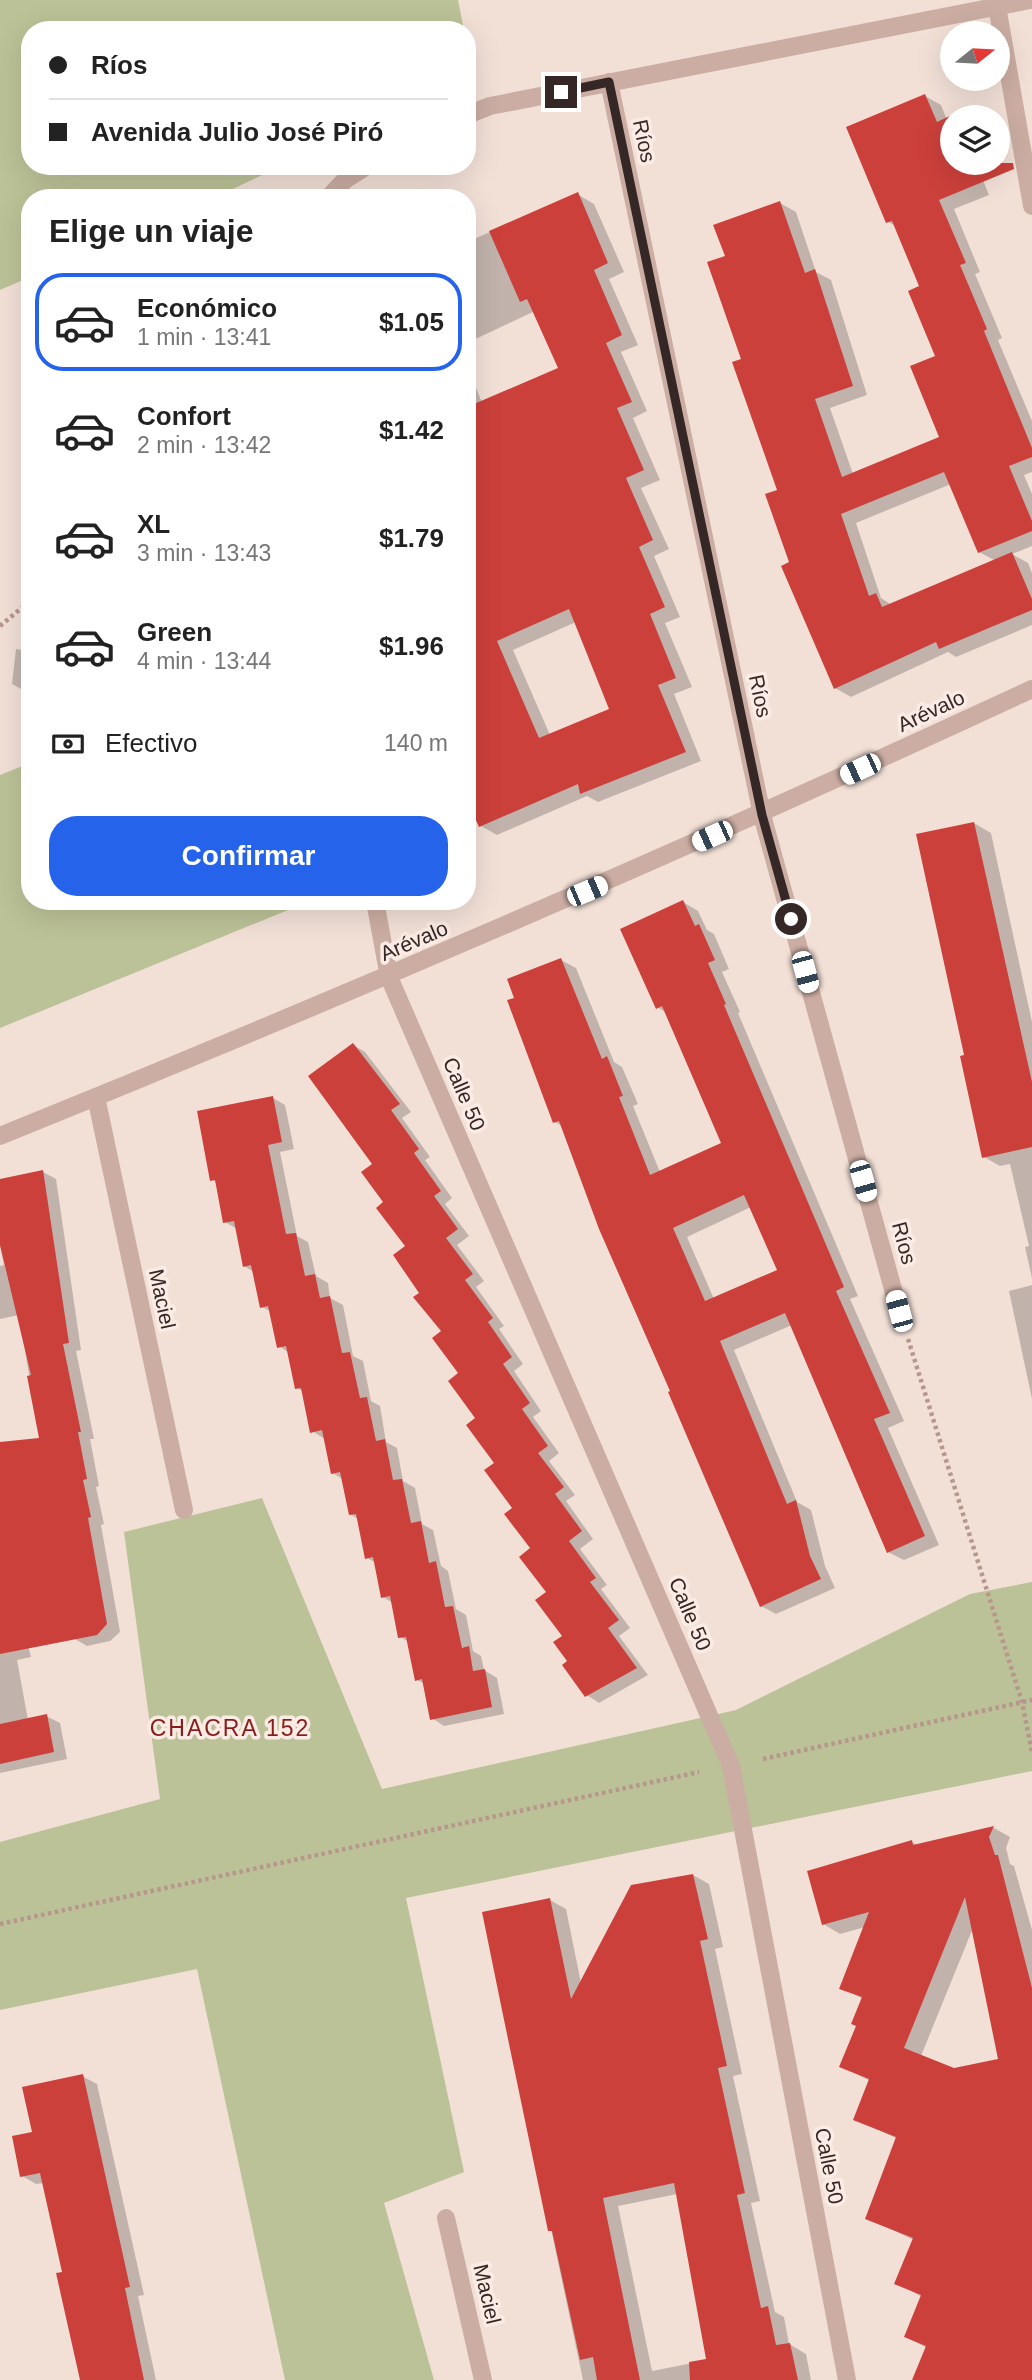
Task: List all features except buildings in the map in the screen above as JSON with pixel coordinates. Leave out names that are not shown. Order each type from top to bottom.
[{"type":"street","points":[[476,112],[489,106],[1030,0]]},
{"type":"street","points":[[998,6],[1032,206]]},
{"type":"street","name":"Ríos","points":[[609,82],[762,815],[899,1311]]},
{"type":"street","points":[[336,189],[353,175]]},
{"type":"street","name":"Arévalo","points":[[0,1136],[389,978],[762,815],[1032,689]]},
{"type":"street","name":"Calle 50","points":[[376,910],[389,978],[731,1766],[847,2380]]},
{"type":"street","name":"Maciel","points":[[96,1097],[184,1510]]},
{"type":"street","name":"Maciel","points":[[446,2218],[483,2380]]},
{"type":"path","points":[[0,626],[21,608]]},
{"type":"path","points":[[899,1311],[1023,1702],[1032,1752]]},
{"type":"path","points":[[0,1924],[1032,1700]]},
{"type":"green space","points":[[0,0],[458,0],[462,21],[21,21],[21,175],[262,175],[233,189],[21,189],[21,281],[0,290]]},
{"type":"green space","points":[[21,767],[21,910],[288,910],[0,1028],[0,775]]},
{"type":"green space","points":[[262,1498],[382,1789],[736,1710],[970,1594],[1032,1582],[1032,1771],[406,1898],[464,2172],[384,2203],[434,2380],[285,2380],[197,1969],[0,2010],[0,1842],[160,1799],[124,1532]]},
{"type":"district","name":"CHACRA 152","points":[[230,1728]]},
{"type":"route","points":[[561,92],[609,82],[762,815],[791,919]]}]
